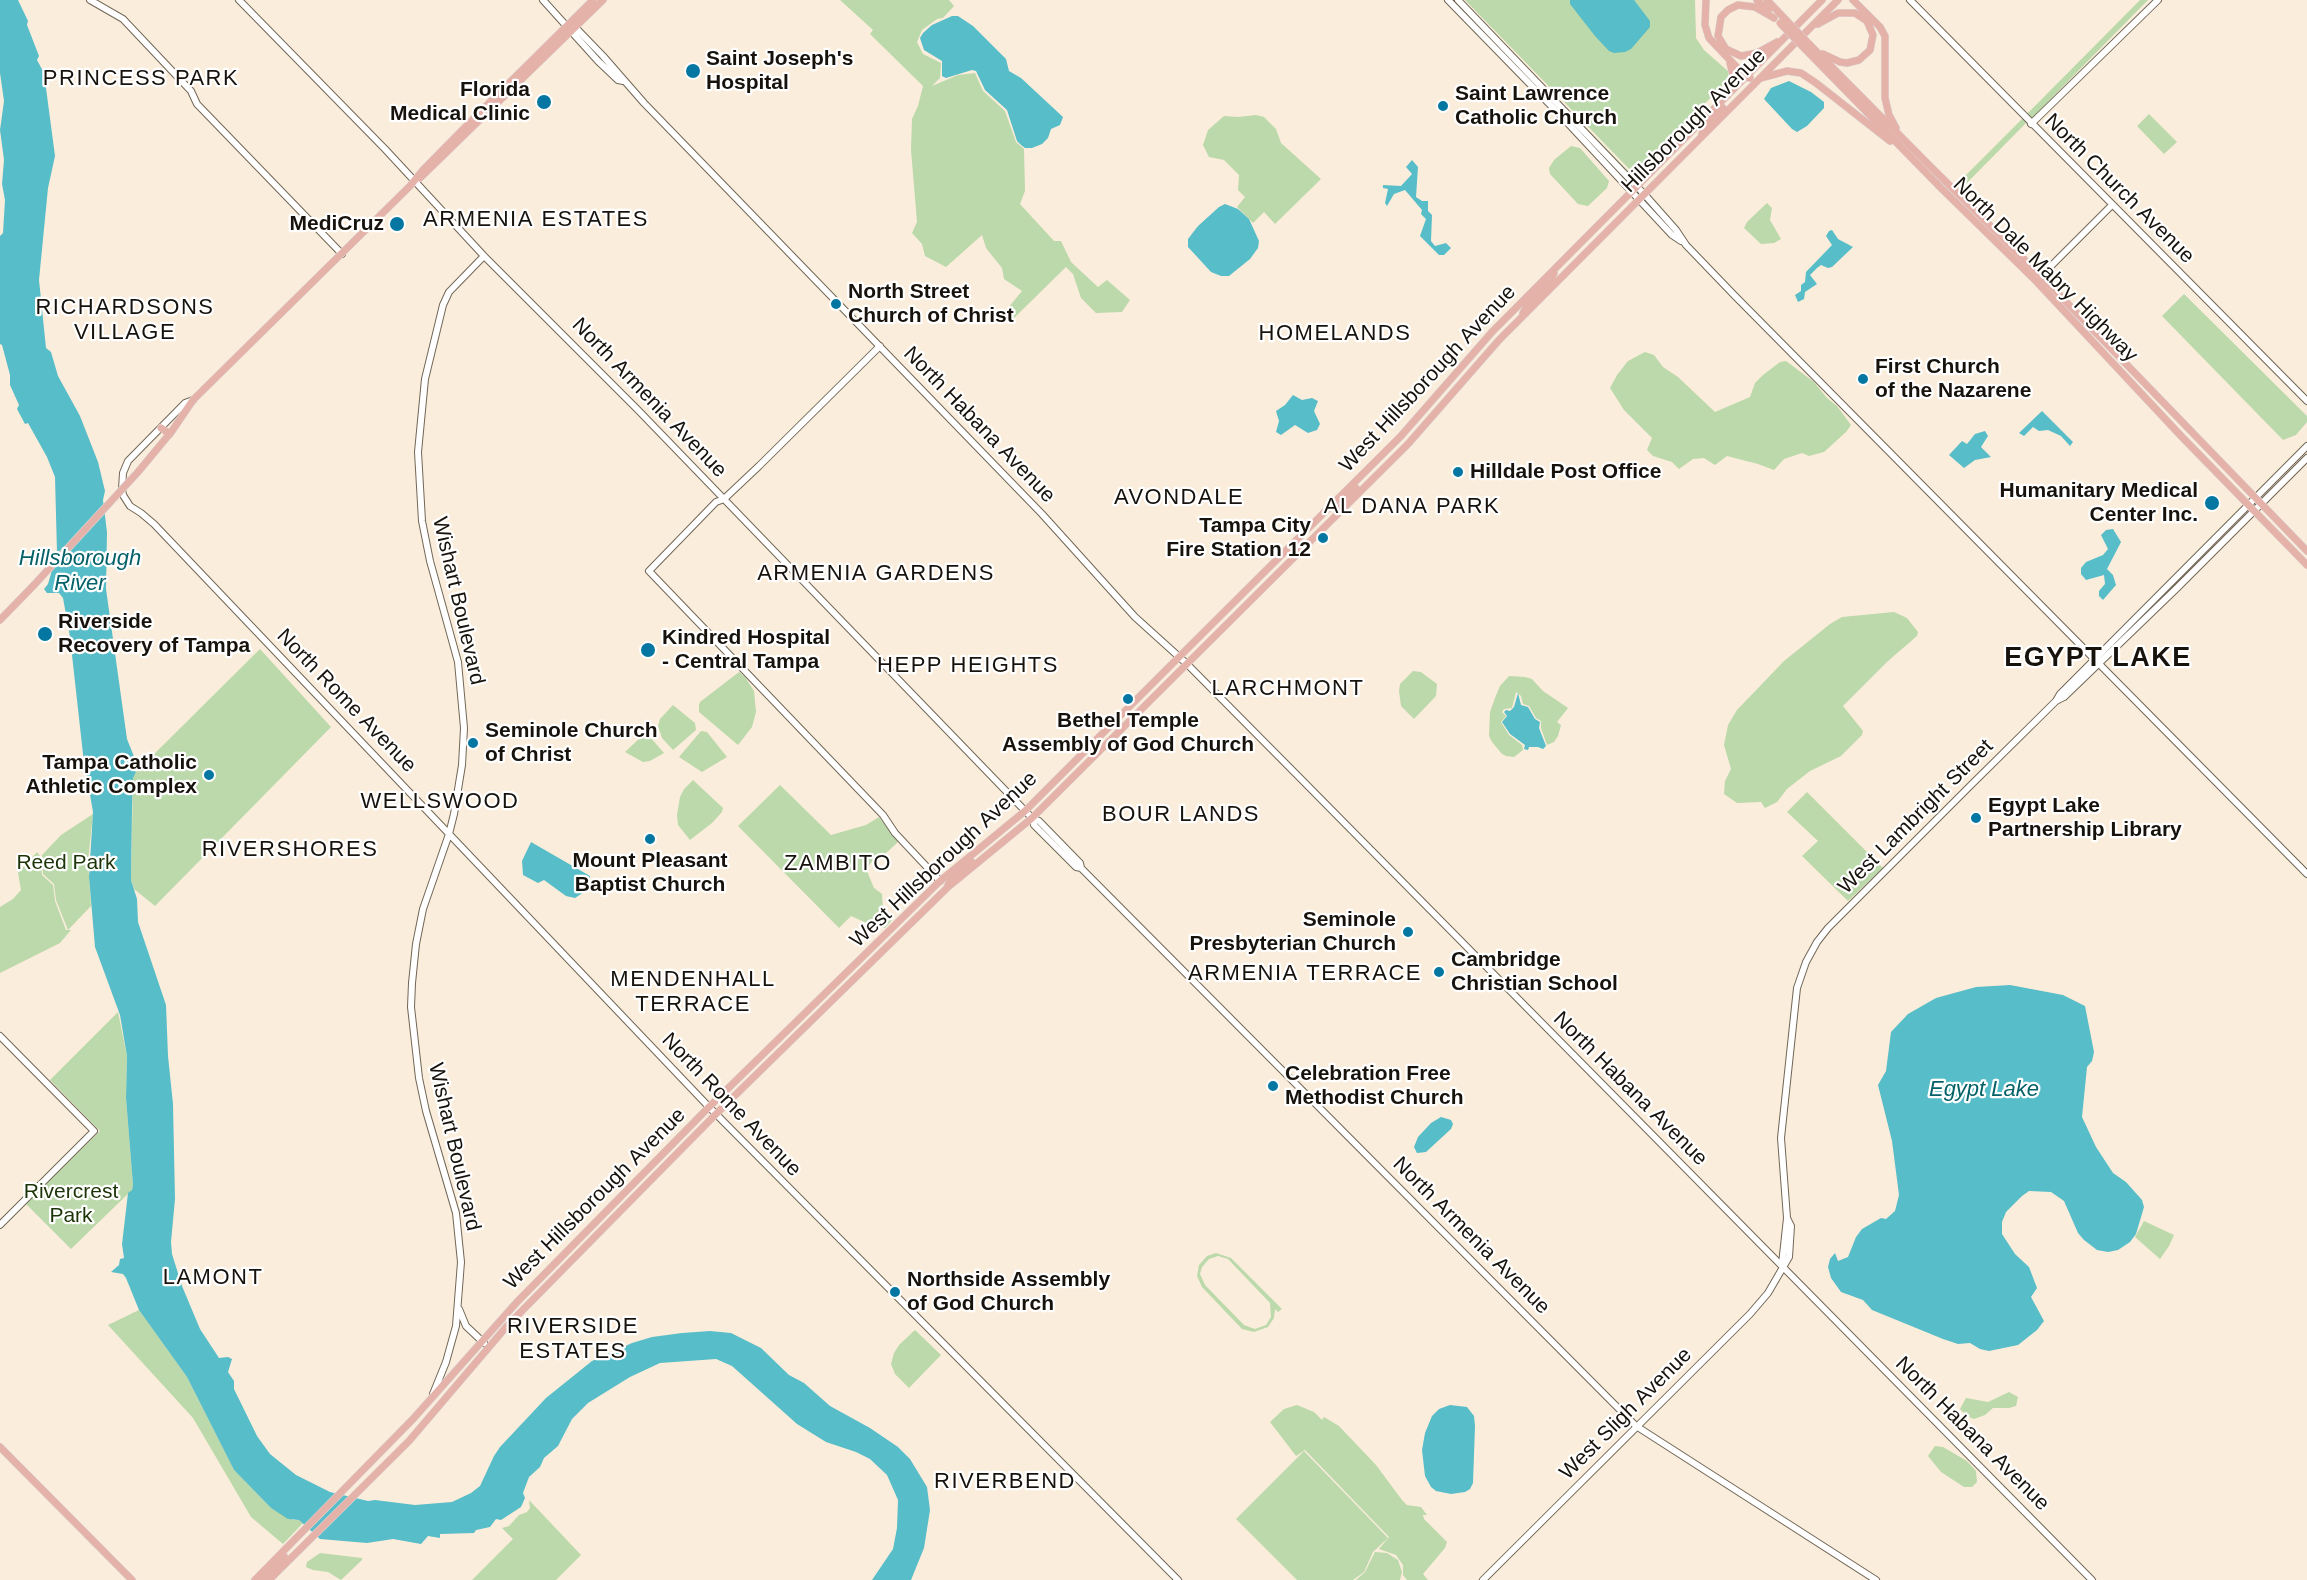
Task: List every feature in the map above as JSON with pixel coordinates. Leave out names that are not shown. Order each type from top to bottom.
[{"type":"main road","points":[[571,28],[593,0]]},
{"type":"main road","points":[[0,620],[138,472],[170,434],[193,400],[571,28],[603,0]]},
{"type":"main road","points":[[1706,0],[1706,32],[1711,41],[1746,77],[1758,79],[1787,71],[1801,73],[1816,82],[1912,159]]},
{"type":"main road","name":"North Dale Mabry Highway","points":[[1757,0],[1968,202],[2009,249]]},
{"type":"main road","name":"North Dale Mabry Highway","points":[[1767,0],[1780,20]]},
{"type":"main road","points":[[1746,77],[1822,0]]},
{"type":"main road","name":"Hillsborough Avenue","points":[[1574,266],[1838,0]]},
{"type":"main road","points":[[1853,0],[1880,27],[1885,36],[1886,106],[1892,122],[1906,143]]},
{"type":"main road","points":[[1858,0],[1862,9]]},
{"type":"main road","points":[[1780,20],[1749,6],[1732,7],[1724,13],[1720,21],[1718,30],[1720,41],[1726,49],[1741,56],[1757,53],[1786,36]]},
{"type":"main road","points":[[1808,29],[1833,16],[1847,12],[1867,21],[1873,35],[1870,50],[1853,63],[1833,59],[1808,47]]},
{"type":"main road","name":"North Dale Mabry Highway","points":[[1808,47],[1941,189],[2009,249]]},
{"type":"main road","points":[[1702,138],[1704,128],[1726,104],[1733,75],[1729,60]]},
{"type":"main road","name":"Hillsborough Avenue","points":[[1635,190],[1746,77]]},
{"type":"main road","points":[[1941,189],[1964,203],[1968,202]]},
{"type":"main road","name":"West Hillsborough Avenue","points":[[255,1580],[429,1401],[481,1341],[652,1164],[940,881],[1025,811],[1371,466],[1428,407],[1481,344],[1635,190]]},
{"type":"main road","points":[[2009,249],[2039,278]]},
{"type":"main road","name":"West Hillsborough Avenue","points":[[269,1580],[415,1434],[488,1347],[655,1174],[948,887],[1033,819],[1420,431],[1488,352],[1574,266]]},
{"type":"main road","points":[[1521,318],[1527,306],[1550,282],[1554,270]]},
{"type":"main road","name":"North Dale Mabry Highway","points":[[2039,278],[2055,290],[2307,550]]},
{"type":"main road","name":"North Dale Mabry Highway","points":[[2039,278],[2073,319],[2163,416],[2307,565]]},
{"type":"main road","points":[[2073,319],[2089,325]]},
{"type":"main road","points":[[2097,344],[2114,350]]},
{"type":"main road","points":[[2123,372],[2136,379],[2160,405],[2169,407]]},
{"type":"main road","points":[[2163,416],[2170,416],[2186,424]]},
{"type":"main road","points":[[161,428],[170,434]]},
{"type":"main road","points":[[1340,512],[1341,505],[1366,477],[1371,466]]},
{"type":"main road","points":[[1299,553],[1299,548],[1331,514],[1332,505]]},
{"type":"main road","points":[[1084,766],[1093,752],[1119,726],[1120,715]]},
{"type":"main road","points":[[948,887],[949,880],[954,874],[975,857],[984,845]]},
{"type":"main road","points":[[908,926],[911,918],[933,896],[940,881]]},
{"type":"main road","points":[[871,962],[874,953],[894,933],[897,924]]},
{"type":"main road","points":[[845,988],[846,982],[862,965],[863,957]]},
{"type":"main road","points":[[777,1053],[783,1042],[800,1025],[802,1016]]},
{"type":"main road","points":[[655,1174],[657,1167],[668,1156],[674,1142]]},
{"type":"main road","points":[[625,1206],[627,1198],[649,1175],[652,1164]]},
{"type":"main road","points":[[0,1447],[132,1580]]},
{"type":"main road","points":[[261,1580],[284,1557],[288,1545]]},
{"type":"street","points":[[90,0],[123,19],[191,91],[197,104],[342,254]]},
{"type":"street","name":"North Armenia Avenue","points":[[239,0],[415,181],[484,256],[724,499],[1033,819],[1034,825],[1076,867],[1081,868],[1636,1426],[1876,1580]]},
{"type":"street","name":"North Habana Avenue","points":[[543,0],[571,28],[598,62],[618,80],[623,81],[880,345],[1138,615],[1143,623],[1187,664],[2092,1580]]},
{"type":"street","points":[[1449,0],[1503,52]]},
{"type":"street","points":[[1458,0],[1529,80],[1635,190],[1672,235],[1686,245],[2307,874]]},
{"type":"street","name":"North Church Avenue","points":[[1910,0],[2307,401]]},
{"type":"street","points":[[2031,124],[2157,0]]},
{"type":"street","points":[[2039,278],[2112,205]]},
{"type":"street","name":"Wishart Boulevard","points":[[429,1401],[446,1362],[459,1308],[461,1262],[456,1213],[426,1111],[418,1069],[411,1007],[414,959],[423,909],[449,834],[462,765],[464,728],[462,689],[453,639],[430,561],[420,499],[418,452],[425,379],[446,298],[449,292],[484,256]]},
{"type":"street","points":[[880,345],[724,499],[716,502],[649,571],[883,815],[895,834],[940,881]]},
{"type":"street","points":[[161,428],[188,401],[193,400]]},
{"type":"street","name":"North Rome Avenue","points":[[161,428],[128,461],[123,473],[122,489],[130,506],[154,524],[709,1107],[1178,1580]]},
{"type":"street","points":[[2252,508],[2256,498],[2307,446]]},
{"type":"street","points":[[2252,508],[2262,504],[2307,458]]},
{"type":"street","name":"West Lambright Street","points":[[1806,962],[1828,928],[2056,701],[2060,694],[2097,661],[2252,508]]},
{"type":"street","name":"West Sligh Avenue","points":[[1483,1580],[1750,1314],[1768,1293],[1782,1265],[1789,1257],[1791,1226],[1787,1218],[1781,1138],[1797,987],[1806,962]]},
{"type":"street","points":[[0,1036],[94,1131],[0,1225]]},
{"type":"street","points":[[459,1308],[466,1326],[488,1347]]},
{"type":"green space","points":[[840,0],[949,0],[954,6],[943,18],[937,19],[922,30],[917,42],[923,54],[941,63],[940,78],[932,86],[958,75],[975,73],[983,91],[1005,111],[1016,142],[1024,149],[1025,191],[1020,204],[1054,241],[1061,241],[1071,262],[1098,287],[1107,280],[1130,300],[1122,312],[1096,313],[1081,298],[1073,274],[1066,267],[1012,320],[1004,313],[1022,291],[1004,279],[1002,268],[986,248],[982,235],[946,267],[925,256],[922,244],[912,233],[917,222],[911,150],[912,119],[923,86],[870,34],[873,30]]},
{"type":"green space","points":[[1465,0],[1695,0],[1696,38],[1704,50],[1729,72],[1727,81],[1635,175]]},
{"type":"green space","points":[[2140,0],[2148,0],[2030,120],[2025,116]]},
{"type":"green space","points":[[1495,34],[1634,177],[1699,112],[1634,181]]},
{"type":"green space","points":[[2149,114],[2177,142],[2164,154],[2137,126]]},
{"type":"green space","points":[[1224,116],[1264,117],[1276,129],[1281,143],[1321,179],[1275,224],[1264,212],[1253,223],[1237,207],[1245,197],[1238,190],[1239,175],[1224,160],[1209,157],[1203,145],[1208,130]]},
{"type":"green space","points":[[2023,118],[2027,122],[1959,191],[1954,187]]},
{"type":"green space","points":[[1571,146],[1580,148],[1609,181],[1607,188],[1588,206],[1578,204],[1550,174],[1549,168],[1554,160]]},
{"type":"green space","points":[[1767,203],[1772,208],[1770,220],[1781,239],[1774,243],[1761,244],[1744,228],[1747,222]]},
{"type":"green space","points":[[2184,294],[2307,416],[2307,422],[2296,435],[2283,440],[2162,316]]},
{"type":"green space","points":[[1645,352],[1654,355],[1663,367],[1678,377],[1715,412],[1750,397],[1755,383],[1763,375],[1780,362],[1786,361],[1814,382],[1851,425],[1824,452],[1809,456],[1802,453],[1784,459],[1774,470],[1727,456],[1715,465],[1704,458],[1693,459],[1679,469],[1672,462],[1653,456],[1647,450],[1652,438],[1624,410],[1610,388],[1628,361]]},
{"type":"green space","points":[[1894,612],[1907,618],[1918,632],[1917,636],[1843,706],[1863,731],[1862,735],[1841,756],[1810,771],[1787,789],[1777,802],[1765,808],[1761,802],[1737,803],[1724,794],[1725,781],[1731,769],[1724,745],[1728,725],[1737,710],[1784,661],[1830,624],[1842,617]]},
{"type":"green space","name":"Tampa Catholic Athletic Complex","points":[[260,649],[331,727],[155,906],[134,889],[131,880],[133,778],[136,772]]},
{"type":"green space","points":[[1413,671],[1421,672],[1437,684],[1436,696],[1414,719],[1401,706],[1399,691],[1400,684]]},
{"type":"green space","points":[[739,672],[754,691],[756,712],[752,727],[738,745],[699,712],[699,705]]},
{"type":"green space","points":[[1509,676],[1532,679],[1543,691],[1568,708],[1557,722],[1561,725],[1558,736],[1554,742],[1547,745],[1541,721],[1536,718],[1529,706],[1523,704],[1521,696],[1516,692],[1512,708],[1504,709],[1502,712],[1506,716],[1501,722],[1509,735],[1522,745],[1523,750],[1514,757],[1502,754],[1489,736],[1490,712],[1500,686]]},
{"type":"green space","points":[[673,705],[695,723],[696,730],[673,750],[662,738],[658,726],[660,719]]},
{"type":"green space","points":[[701,731],[707,732],[727,757],[702,772],[679,757]]},
{"type":"green space","points":[[642,736],[650,737],[664,753],[650,761],[643,762],[625,752]]},
{"type":"green space","points":[[693,780],[723,808],[712,823],[690,840],[678,825],[677,815],[680,797]]},
{"type":"green space","points":[[780,785],[831,835],[866,825],[879,817],[898,842],[885,854],[875,858],[866,869],[874,888],[882,894],[883,911],[892,920],[885,928],[871,925],[851,916],[839,928],[738,826]]},
{"type":"green space","points":[[1807,792],[1883,868],[1848,901],[1802,856],[1818,841],[1787,812]]},
{"type":"green space","name":"Reed Park","points":[[93,814],[88,861],[91,906],[68,930],[56,900],[54,884],[43,874],[42,855],[61,835]]},
{"type":"green space","points":[[37,852],[40,856],[42,875],[53,885],[55,901],[66,930],[71,930],[60,943],[0,973],[0,907],[13,899],[21,890],[18,873]]},
{"type":"green space","name":"Rivercrest Park","points":[[118,1012],[127,1056],[126,1098],[133,1185],[132,1190],[71,1249],[26,1204],[100,1131],[50,1080]]},
{"type":"green space","points":[[2144,1221],[2174,1235],[2160,1259],[2135,1237]]},
{"type":"green space","points":[[1216,1253],[1231,1258],[1282,1309],[1278,1312],[1275,1309],[1274,1318],[1268,1327],[1254,1332],[1242,1329],[1202,1287],[1197,1276],[1199,1265],[1207,1256]],"holes":[[[1218,1256],[1228,1259],[1270,1303],[1271,1317],[1266,1325],[1255,1329],[1244,1325],[1205,1285],[1200,1274],[1202,1267],[1209,1259]]]},
{"type":"green space","points":[[139,1310],[187,1377],[234,1470],[271,1508],[303,1523],[283,1544],[251,1517],[193,1418],[108,1325]]},
{"type":"green space","points":[[915,1330],[941,1355],[909,1388],[895,1374],[891,1364],[899,1345]]},
{"type":"green space","points":[[2009,1392],[2018,1397],[2016,1406],[1993,1408],[1985,1415],[1974,1419],[1960,1409],[1966,1398],[1988,1402]]},
{"type":"green space","points":[[1297,1405],[1314,1412],[1322,1420],[1324,1417],[1339,1426],[1376,1465],[1402,1500],[1407,1505],[1421,1507],[1427,1515],[1423,1515],[1424,1519],[1447,1542],[1445,1548],[1423,1574],[1428,1580],[1407,1580],[1403,1575],[1403,1565],[1396,1555],[1379,1549],[1389,1537],[1305,1450],[1296,1456],[1270,1422],[1284,1409]]},
{"type":"green space","points":[[1935,1446],[1943,1447],[1967,1461],[1976,1471],[1977,1482],[1972,1487],[1964,1487],[1941,1472],[1928,1456]]},
{"type":"green space","points":[[1304,1451],[1388,1538],[1373,1552],[1364,1572],[1353,1580],[1297,1580],[1236,1519]]},
{"type":"green space","points":[[529,1500],[581,1555],[556,1580],[472,1580],[513,1539],[502,1528],[509,1526],[519,1515],[527,1512],[530,1508]]},
{"type":"green space","points":[[1375,1552],[1387,1553],[1398,1560],[1402,1572],[1400,1580],[1356,1580],[1365,1572]]},
{"type":"green space","points":[[320,1553],[362,1558],[362,1560],[341,1580],[328,1572],[306,1567],[307,1562]]},
{"type":"water","name":"Hillsborough River","points":[[0,0],[18,0],[28,21],[27,25],[39,56],[37,60],[44,73],[55,156],[48,188],[39,280],[46,348],[51,352],[58,376],[80,416],[98,462],[105,491],[103,500],[107,532],[106,589],[127,739],[135,759],[133,769],[136,772],[133,778],[131,880],[137,899],[138,922],[166,1005],[173,1104],[175,1199],[172,1254],[182,1286],[200,1329],[219,1358],[232,1359],[228,1372],[257,1436],[270,1454],[296,1475],[330,1492],[368,1501],[415,1505],[452,1502],[480,1486],[500,1447],[546,1398],[592,1361],[632,1343],[652,1337],[710,1331],[731,1333],[761,1348],[789,1375],[804,1383],[830,1406],[870,1428],[898,1447],[910,1459],[927,1487],[930,1510],[924,1548],[911,1580],[872,1580],[893,1549],[897,1528],[898,1500],[887,1475],[870,1459],[826,1442],[797,1424],[732,1366],[716,1359],[660,1363],[630,1377],[588,1403],[572,1419],[558,1446],[544,1458],[540,1467],[529,1477],[521,1507],[501,1520],[496,1519],[490,1527],[476,1530],[474,1533],[440,1534],[440,1538],[428,1536],[421,1544],[393,1539],[367,1543],[320,1539],[299,1520],[288,1519],[271,1508],[234,1470],[187,1377],[139,1310],[126,1278],[123,1274],[111,1272],[119,1265],[120,1259],[124,1258],[122,1244],[128,1193],[132,1190],[133,1185],[126,1098],[127,1056],[120,1015],[95,947],[89,877],[93,812],[83,754],[70,637],[63,598],[59,593],[47,593],[44,589],[48,584],[57,553],[55,477],[28,423],[25,424],[17,409],[19,405],[10,385],[10,375],[0,344],[0,236],[3,233],[5,200],[2,184],[4,160],[0,130],[4,101],[0,73]]},
{"type":"water","points":[[1570,0],[1634,0],[1650,21],[1650,27],[1631,49],[1614,53],[1609,51],[1595,36],[1570,4]]},
{"type":"water","points":[[952,16],[958,16],[973,26],[1006,59],[1009,71],[1021,78],[1063,117],[1060,125],[1051,129],[1048,138],[1042,144],[1025,148],[1017,141],[1007,110],[985,90],[976,71],[972,70],[946,78],[942,76],[942,61],[924,50],[920,38],[932,25]]},
{"type":"water","points":[[1789,81],[1811,92],[1824,102],[1824,108],[1807,126],[1797,132],[1764,99],[1771,88]]},
{"type":"water","points":[[1412,160],[1418,167],[1416,197],[1422,201],[1428,201],[1428,211],[1432,215],[1431,241],[1435,246],[1446,243],[1451,248],[1444,255],[1439,255],[1420,236],[1426,219],[1421,214],[1422,210],[1405,190],[1394,194],[1387,206],[1385,203],[1388,189],[1383,188],[1383,185],[1401,186],[1412,174],[1406,167]]},
{"type":"water","points":[[1225,204],[1238,209],[1249,219],[1259,241],[1258,248],[1250,259],[1229,276],[1221,276],[1211,272],[1188,247],[1188,239],[1198,226]]},
{"type":"water","points":[[1832,230],[1838,239],[1853,247],[1832,267],[1821,265],[1810,275],[1817,284],[1805,292],[1804,299],[1798,302],[1795,295],[1801,291],[1806,272],[1832,245],[1826,236]]},
{"type":"water","points":[[1293,395],[1302,400],[1312,398],[1318,401],[1314,411],[1320,424],[1317,430],[1308,433],[1295,425],[1281,435],[1276,432],[1279,421],[1276,411]]},
{"type":"water","points":[[2042,411],[2073,442],[2070,446],[2061,436],[2048,430],[2039,431],[2033,427],[2024,436],[2019,433]]},
{"type":"water","points":[[1985,431],[1988,436],[1981,447],[1991,457],[1975,460],[1964,468],[1949,455],[1962,441],[1967,444],[1975,434]]},
{"type":"water","points":[[2113,529],[2121,542],[2107,569],[2113,575],[2116,585],[2103,600],[2099,596],[2099,591],[2105,584],[2104,575],[2086,580],[2081,574],[2081,568],[2086,562],[2103,555],[2108,549],[2101,535],[2106,530]]},
{"type":"water","points":[[1518,693],[1521,705],[1528,707],[1535,719],[1540,722],[1539,728],[1546,746],[1543,749],[1529,747],[1528,750],[1524,749],[1525,745],[1510,734],[1502,722],[1507,716],[1504,712],[1514,707]]},
{"type":"water","points":[[531,842],[590,876],[587,890],[575,898],[566,896],[544,880],[538,883],[523,875],[522,861]]},
{"type":"water","name":"Egypt Lake","points":[[2010,985],[2063,995],[2085,1006],[2094,1052],[2092,1061],[2087,1067],[2082,1117],[2096,1147],[2113,1173],[2126,1182],[2142,1200],[2144,1207],[2136,1234],[2130,1242],[2118,1250],[2108,1252],[2097,1250],[2084,1240],[2078,1233],[2064,1201],[2051,1192],[2029,1191],[2022,1196],[2006,1212],[2002,1222],[2002,1234],[2015,1254],[2029,1267],[2037,1288],[2031,1297],[2044,1321],[2037,1330],[2018,1345],[1989,1351],[1970,1343],[1958,1344],[1943,1339],[1872,1310],[1863,1300],[1841,1292],[1831,1278],[1828,1267],[1835,1253],[1838,1261],[1848,1257],[1862,1229],[1881,1218],[1886,1219],[1895,1211],[1899,1195],[1892,1141],[1878,1085],[1886,1071],[1891,1032],[1908,1014],[1936,998],[1976,987]]},
{"type":"water","points":[[1441,1117],[1451,1120],[1453,1124],[1451,1129],[1426,1152],[1417,1153],[1414,1147],[1418,1137],[1431,1123]]},
{"type":"water","points":[[1450,1405],[1467,1407],[1474,1416],[1475,1426],[1473,1483],[1465,1492],[1451,1494],[1436,1491],[1431,1487],[1425,1476],[1422,1450],[1425,1433],[1432,1416],[1439,1409]]},
{"type":"place","name":"Saint Joseph's Hospital","points":[[693,71]]},
{"type":"place","name":"Florida Medical Clinic","points":[[544,102]]},
{"type":"place","name":"Saint Lawrence Catholic Church","points":[[1443,106]]},
{"type":"place","name":"MediCruz","points":[[397,224]]},
{"type":"place","name":"North Street Church of Christ","points":[[836,304]]},
{"type":"place","name":"First Church of the Nazarene","points":[[1863,379]]},
{"type":"place","name":"Hilldale Post Office","points":[[1458,472]]},
{"type":"place","name":"Humanitary Medical Center Inc.","points":[[2212,503]]},
{"type":"place","name":"Tampa City Fire Station 12","points":[[1323,538]]},
{"type":"place","name":"Riverside Recovery of Tampa","points":[[45,634]]},
{"type":"place","name":"Kindred Hospital - Central Tampa","points":[[648,650]]},
{"type":"place","name":"Bethel Temple Assembly of God Church","points":[[1128,699]]},
{"type":"place","name":"Seminole Church of Christ","points":[[473,743]]},
{"type":"place","name":"Tampa Catholic Athletic Complex","points":[[209,775]]},
{"type":"place","name":"Egypt Lake Partnership Library","points":[[1976,818]]},
{"type":"place","name":"Mount Pleasant Baptist Church","points":[[650,839]]},
{"type":"place","name":"Seminole Presbyterian Church","points":[[1408,932]]},
{"type":"place","name":"Cambridge Christian School","points":[[1439,972]]},
{"type":"place","name":"Celebration Free Methodist Church","points":[[1273,1086]]},
{"type":"place","name":"Northside Assembly of God Church","points":[[895,1292]]},
{"type":"district","name":"PRINCESS PARK","points":[[141,79]]},
{"type":"district","name":"ARMENIA ESTATES","points":[[536,220]]},
{"type":"district","name":"RICHARDSONS VILLAGE","points":[[125,320]]},
{"type":"district","name":"HOMELANDS","points":[[1335,334]]},
{"type":"district","name":"AVONDALE","points":[[1179,498]]},
{"type":"district","name":"AL DANA PARK","points":[[1412,507]]},
{"type":"district","name":"ARMENIA GARDENS","points":[[876,574]]},
{"type":"district","name":"EGYPT LAKE","points":[[2098,659]]},
{"type":"district","name":"HEPP HEIGHTS","points":[[968,666]]},
{"type":"district","name":"LARCHMONT","points":[[1288,689]]},
{"type":"district","name":"WELLSWOOD","points":[[440,802]]},
{"type":"district","name":"BOUR LANDS","points":[[1181,815]]},
{"type":"district","name":"RIVERSHORES","points":[[290,850]]},
{"type":"district","name":"ZAMBITO","points":[[838,864]]},
{"type":"district","name":"ARMENIA TERRACE","points":[[1305,974]]},
{"type":"district","name":"MENDENHALL TERRACE","points":[[693,992]]},
{"type":"district","name":"LAMONT","points":[[213,1278]]},
{"type":"district","name":"RIVERSIDE ESTATES","points":[[573,1340]]},
{"type":"district","name":"RIVERBEND","points":[[1005,1482]]}]
